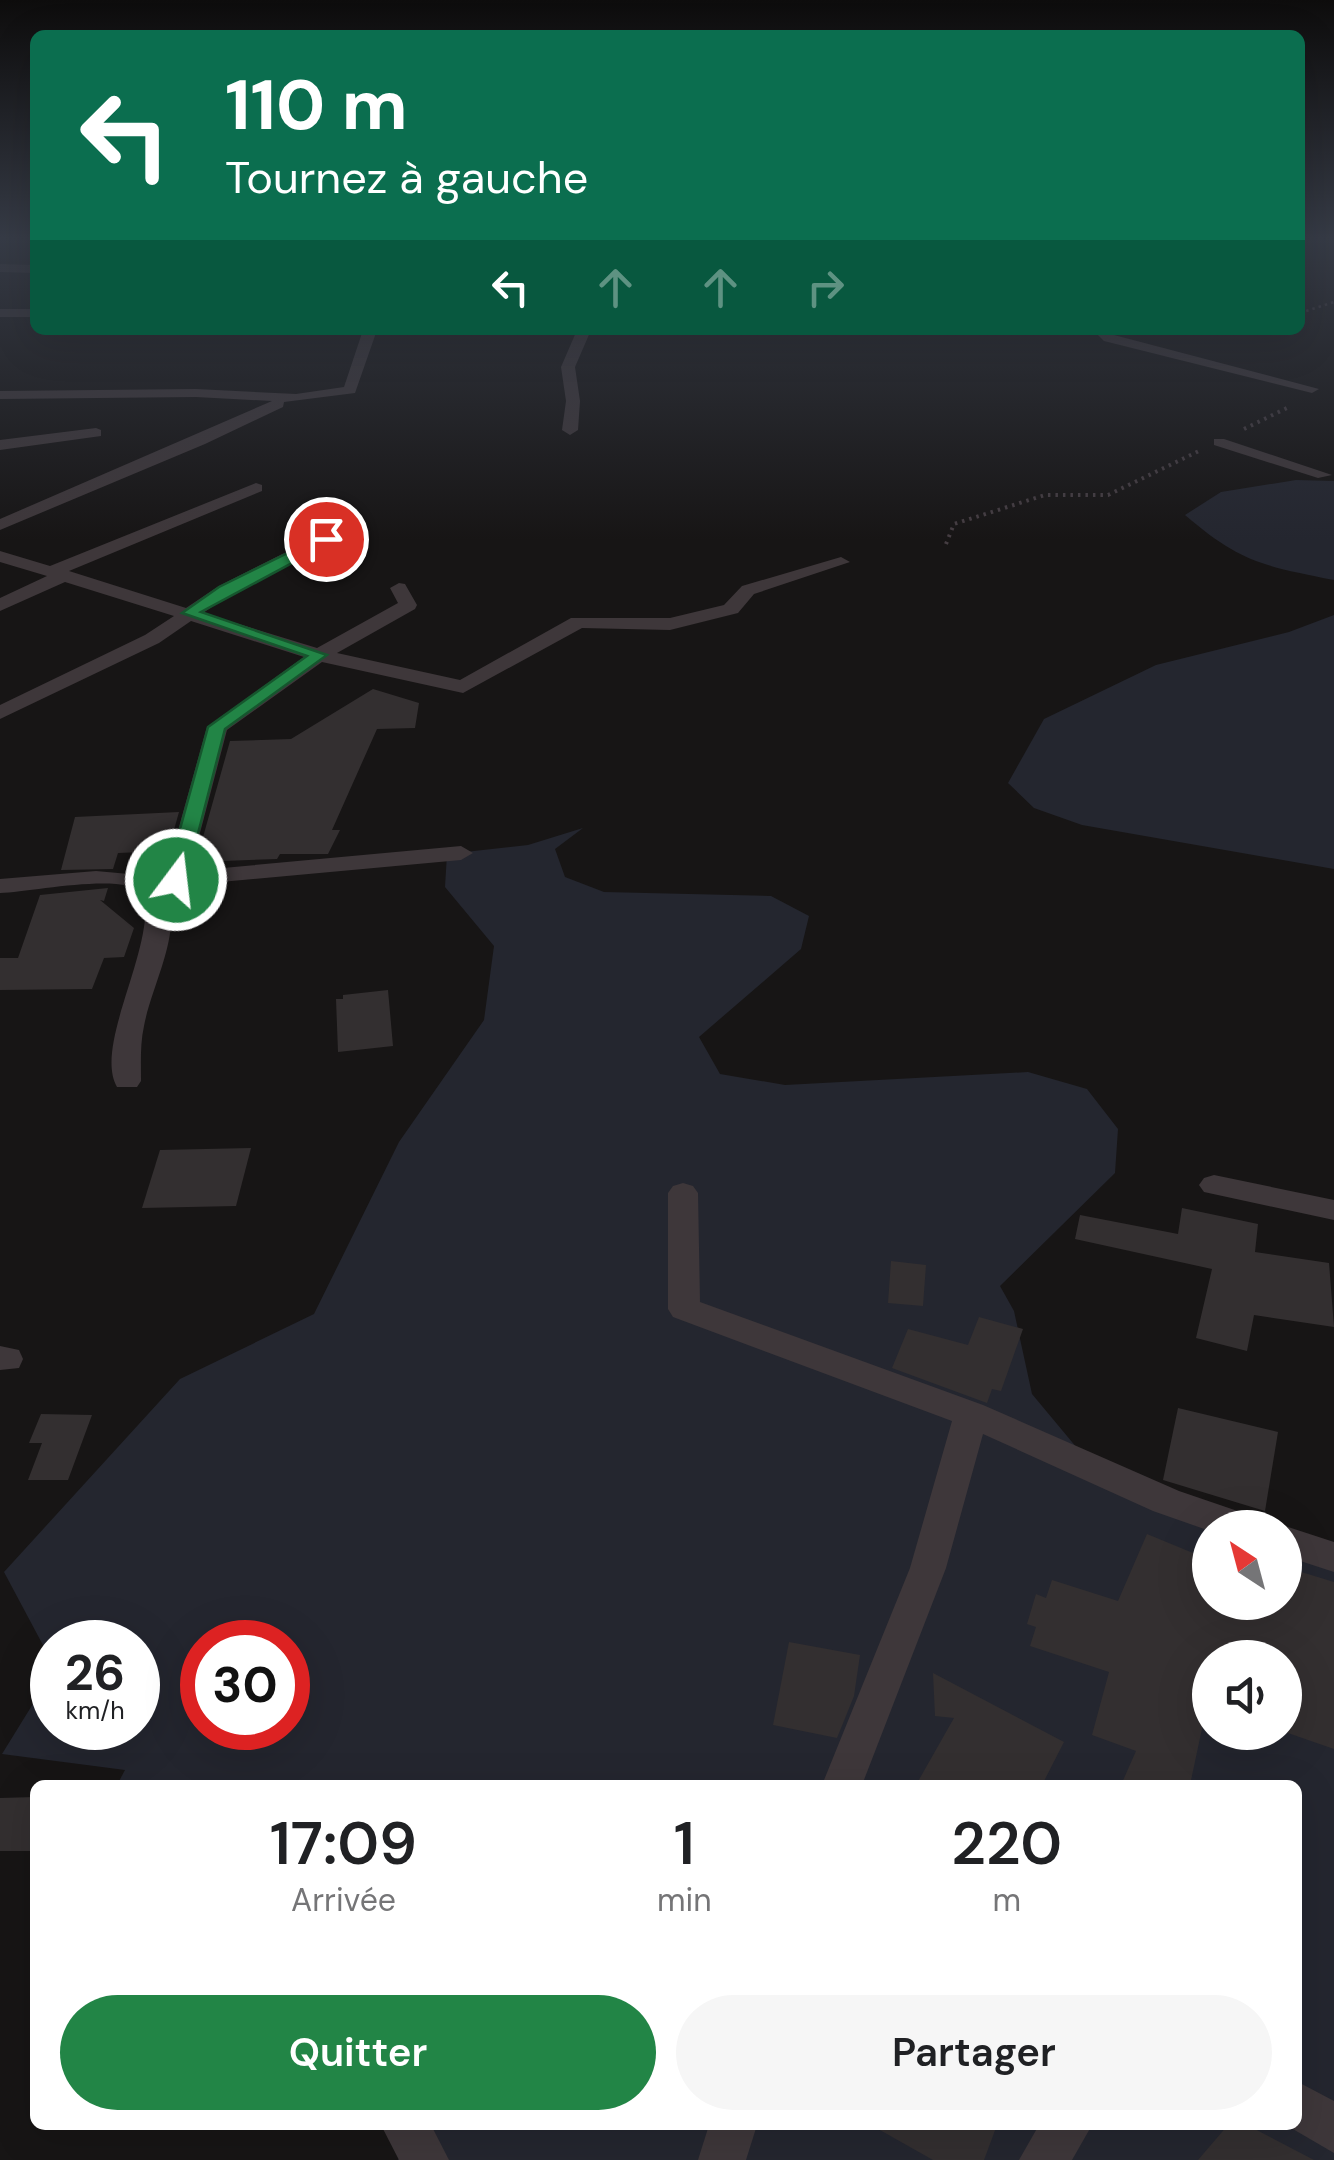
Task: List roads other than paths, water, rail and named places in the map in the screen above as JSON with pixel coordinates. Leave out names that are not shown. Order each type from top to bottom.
[{"type":"street","points":[[0,524],[200,442],[251,414],[296,398],[350,390],[367,339]]},
{"type":"street","points":[[570,430],[573,401],[568,368],[580,339]]},
{"type":"street","points":[[1111,339],[1312,388]]},
{"type":"street","points":[[0,395],[196,393],[296,398]]},
{"type":"street","points":[[0,445],[96,433]]},
{"type":"street","points":[[1218,442],[1324,476]]},
{"type":"street","points":[[0,605],[59,573],[256,488]]},
{"type":"street","points":[[0,714],[152,639],[224,590],[326,539]]},
{"type":"street","points":[[0,556],[319,655],[462,687],[578,622],[670,624],[731,609],[748,590],[841,562]]},
{"type":"street","points":[[176,880],[216,727],[319,655],[408,606],[399,588]]},
{"type":"street","points":[[0,886],[118,878],[149,882],[461,853]]},
{"type":"street","points":[[127,1081],[131,1020],[144,992],[160,910],[157,891],[149,882]]},
{"type":"street","points":[[1214,1185],[1334,1210]]},
{"type":"street","points":[[683,1193],[684,1309],[971,1414],[1192,1510]]},
{"type":"street","points":[[844,1780],[928,1568],[971,1414]]},
{"type":"street","points":[[1302,1546],[1334,1557]]},
{"type":"street","points":[[1302,2108],[1334,2129]]},
{"type":"street","points":[[408,2130],[425,2160]]},
{"type":"street","points":[[722,2160],[731,2130]]},
{"type":"street","points":[[1044,2160],[1065,2130]]}]
